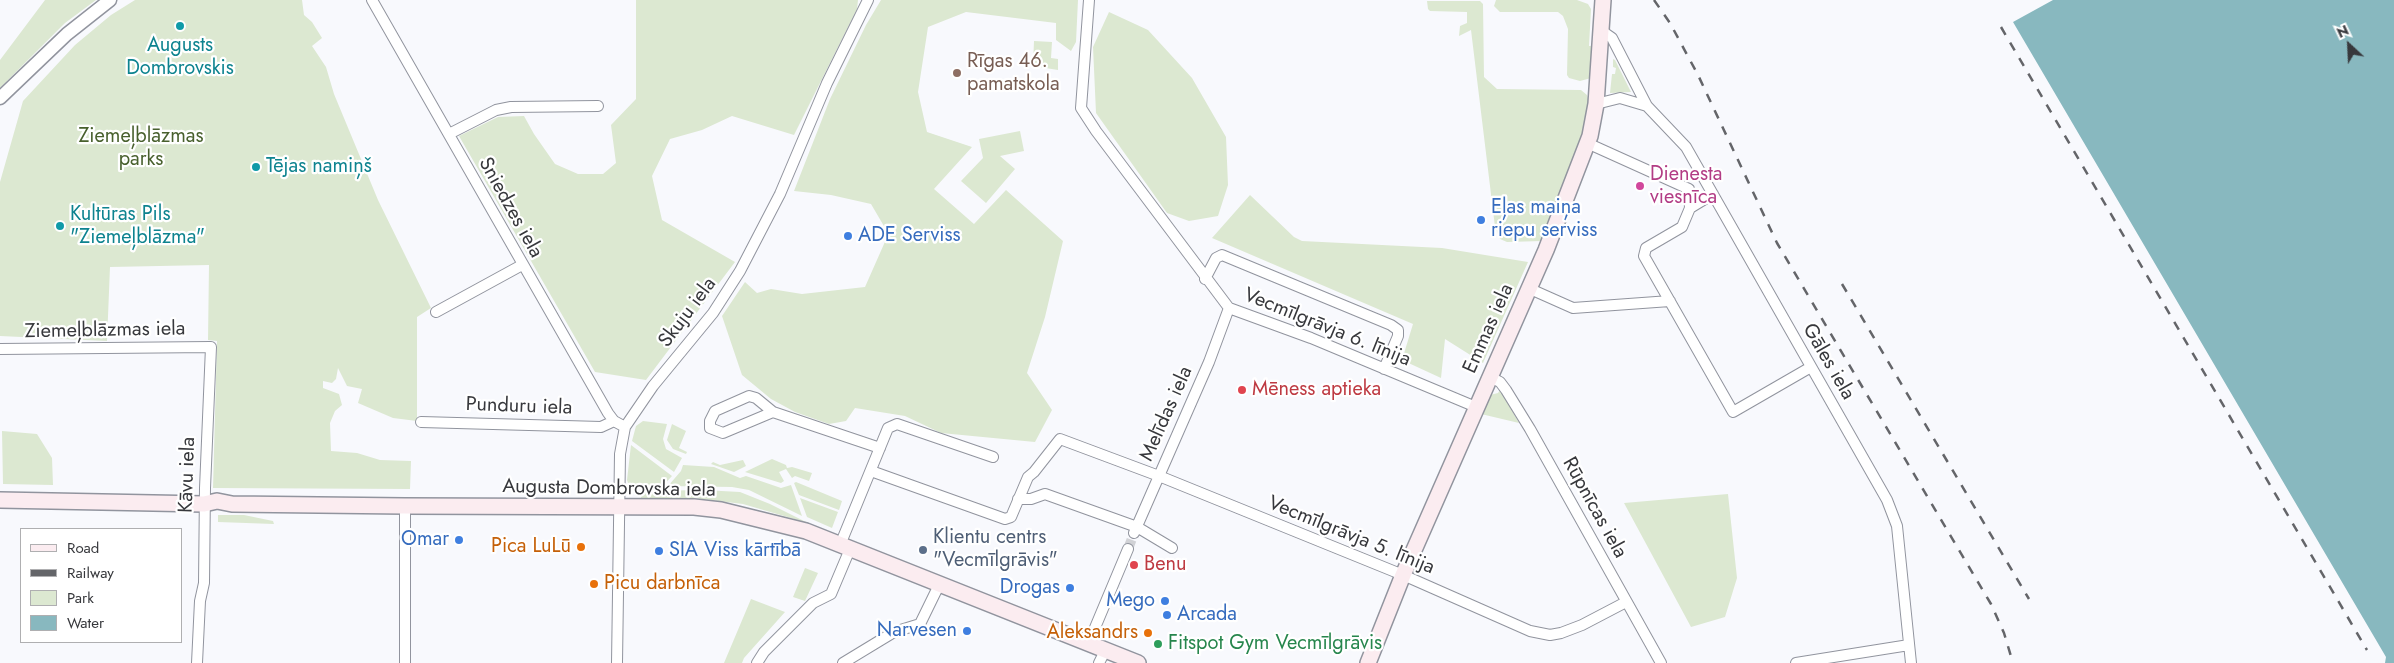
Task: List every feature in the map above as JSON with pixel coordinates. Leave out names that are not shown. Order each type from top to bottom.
[{"type":"main road","name":"Emmas iela","points":[[1368,663],[1476,407],[1558,220],[1587,143],[1596,104],[1603,0]]},
{"type":"main road","name":"Augusta Dombrovska iela","points":[[0,500],[204,504],[210,508],[224,508],[232,504],[694,507],[721,510],[806,530],[1138,663]]},
{"type":"street","points":[[0,98],[67,34],[110,0]]},
{"type":"street","name":"Sniedzes iela","points":[[372,0],[522,265],[614,421],[625,428]]},
{"type":"street","name":"Skuju iela","points":[[617,663],[620,454],[625,428],[653,386],[708,320],[740,271],[780,194],[827,83],[868,0]]},
{"type":"street","name":"Vecmīlgrāvja 6. līnija","points":[[1089,0],[1082,108],[1229,308],[1311,338],[1476,407]]},
{"type":"street","name":"Gāles iela","points":[[1602,31],[1612,38],[1647,106],[1686,147],[1887,500],[1897,526],[1911,663]]},
{"type":"street","name":"Gāles iela","points":[[1596,104],[1620,98],[1647,106]]},
{"type":"street","points":[[449,134],[488,114],[511,107],[598,106]]},
{"type":"street","points":[[1587,143],[1689,189],[1690,208],[1682,228],[1646,248],[1644,256],[1733,412],[1811,367]]},
{"type":"street","points":[[1690,208],[1713,194]]},
{"type":"street","points":[[1206,279],[1216,258],[1222,256],[1391,325],[1398,330],[1398,336],[1384,369]]},
{"type":"street","points":[[436,312],[522,265]]},
{"type":"street","points":[[1528,288],[1573,308],[1670,301]]},
{"type":"street","name":"Melīdas iela","points":[[1135,530],[1209,362],[1229,308]]},
{"type":"street","name":"Ziemeļblāzmas iela","points":[[0,349],[211,347]]},
{"type":"street","name":"Kāvu iela","points":[[198,663],[200,601],[204,583],[204,504],[211,347]]},
{"type":"street","name":"Rūpnīcas iela","points":[[1490,377],[1500,382],[1530,429],[1661,663]]},
{"type":"street","points":[[773,412],[723,433],[710,428],[715,411],[749,396],[756,398],[773,412],[880,448]]},
{"type":"street","name":"Punduru iela","points":[[420,422],[601,427],[614,421]]},
{"type":"street","points":[[757,663],[764,652],[813,603],[831,594],[871,471],[888,428],[897,424],[993,457]]},
{"type":"street","name":"Vecmīlgrāvja 5. līnija","points":[[1018,499],[1028,477],[1060,440],[1159,476],[1404,575],[1530,631],[1550,635],[1582,625],[1626,602]]},
{"type":"street","points":[[871,471],[1005,519],[1011,517],[1018,499],[1031,499],[1045,494],[1135,530],[1172,548]]},
{"type":"street","points":[[405,663],[406,506]]},
{"type":"street","points":[[1089,642],[1128,549]]},
{"type":"street","points":[[843,663],[894,632],[920,624],[940,583]]},
{"type":"street","points":[[1796,663],[1909,645]]},
{"type":"street","points":[[1099,663],[1106,649]]},
{"type":"green space","points":[[45,0],[96,0],[65,23],[0,88],[0,60]]},
{"type":"green space","name":"Ziemeļblāzmas parks","points":[[135,0],[302,0],[304,15],[312,22],[322,38],[312,46],[326,67],[334,94],[378,200],[431,308],[417,317],[417,421],[393,418],[358,403],[362,389],[347,386],[338,368],[336,379],[332,383],[323,381],[323,388],[339,394],[342,405],[335,411],[330,423],[331,451],[357,453],[380,460],[411,461],[410,489],[213,488],[217,341],[208,340],[209,265],[110,267],[107,341],[0,336],[0,182],[23,101],[75,45],[111,15]]},
{"type":"green space","points":[[636,0],[858,0],[857,9],[794,135],[732,116],[702,130],[670,139],[652,176],[662,220],[735,262],[646,380],[595,372],[459,136],[498,117],[524,116],[555,164],[578,174],[603,174],[616,163],[611,125],[636,99]]},
{"type":"green space","points":[[881,0],[1078,0],[1076,42],[1071,51],[1056,40],[1056,23],[966,12],[928,27],[918,92],[927,132],[972,147],[934,189],[974,224],[1006,190],[1063,241],[1045,317],[1027,373],[1052,410],[1035,442],[941,433],[905,416],[855,408],[846,421],[829,424],[795,412],[771,399],[742,375],[722,316],[745,282],[757,293],[771,289],[802,294],[865,287],[884,244],[888,233],[871,204],[831,195],[794,191],[830,99],[866,25]]},
{"type":"green space","points":[[1496,0],[1577,0],[1588,4],[1591,9],[1589,46],[1593,46],[1591,78],[1580,81],[1569,78],[1567,75],[1568,29],[1563,16],[1558,12],[1500,12],[1494,6]]},
{"type":"green space","points":[[1427,1],[1480,1],[1483,4],[1484,77],[1497,89],[1581,90],[1587,95],[1590,106],[1577,161],[1542,241],[1507,242],[1500,239],[1495,227],[1471,30],[1459,36],[1460,26],[1467,23],[1467,12],[1430,11]]},
{"type":"green space","points":[[1109,12],[1148,30],[1192,78],[1226,137],[1228,185],[1218,216],[1189,221],[1167,213],[1096,113],[1093,47]]},
{"type":"green space","points":[[1034,41],[1052,42],[1051,58],[1058,59],[1058,70],[1033,66]]},
{"type":"green space","points":[[1613,59],[1631,92],[1610,93],[1612,74],[1615,74],[1616,68],[1613,67]]},
{"type":"green space","points":[[1020,131],[1024,151],[1000,156],[1015,169],[986,203],[961,181],[983,158],[979,139]]},
{"type":"green space","points":[[1250,195],[1294,237],[1302,241],[1442,248],[1528,262],[1483,363],[1445,339],[1441,378],[1402,360],[1413,324],[1212,238]]},
{"type":"green space","points":[[1500,390],[1519,423],[1481,414],[1490,395],[1498,393]]},
{"type":"green space","points":[[643,421],[667,424],[663,439],[666,449],[682,458],[674,472],[632,441],[636,426]]},
{"type":"green space","points":[[672,424],[686,431],[679,448],[687,452],[686,454],[673,449],[667,440]]},
{"type":"green space","points":[[2,431],[37,434],[52,458],[53,485],[3,484]]},
{"type":"green space","points":[[631,445],[672,476],[662,487],[629,486],[627,480]]},
{"type":"green space","points":[[772,459],[786,465],[787,468],[792,467],[812,473],[809,481],[795,476],[792,478],[786,469],[779,472],[784,481],[781,483],[745,472]]},
{"type":"green space","points":[[743,460],[746,466],[734,472],[711,464],[713,462],[720,465]]},
{"type":"green space","points":[[683,465],[714,467],[740,478],[746,476],[781,488],[791,485],[802,516],[749,490],[732,487],[668,486],[681,471]]},
{"type":"green space","points":[[796,482],[842,501],[839,510],[799,495],[794,483]]},
{"type":"green space","points":[[703,490],[740,492],[770,504],[808,523],[743,504],[694,498],[641,498],[641,493],[644,491]]},
{"type":"green space","points":[[1728,494],[1737,578],[1725,617],[1691,627],[1624,503]]},
{"type":"green space","points":[[800,498],[838,512],[832,528],[807,517]]},
{"type":"green space","points":[[218,515],[244,515],[273,521],[274,524],[218,522]]},
{"type":"green space","points":[[805,568],[818,573],[805,601],[793,597]]},
{"type":"green space","points":[[751,599],[785,612],[744,658],[742,663],[724,663]]},
{"type":"water","points":[[2053,0],[2394,0],[2394,663],[2385,663],[2386,657],[2013,22]]},
{"type":"tunnel","points":[[1128,549],[1134,533]]},
{"type":"railway","points":[[1654,0],[1670,23],[1698,75],[1777,243],[1991,604],[2004,633],[2013,663]]},
{"type":"railway","points":[[2001,27],[2367,650]]},
{"type":"railway","points":[[1842,284],[2029,599]]},
{"type":"place","name":"Augusts Dombrovskis","points":[[180,26]]},
{"type":"place","name":"Rīgas 46. pamatskola","points":[[957,73]]},
{"type":"place","name":"Tējas namiņš","points":[[256,167]]},
{"type":"place","name":"Dienesta viesnīca","points":[[1640,186]]},
{"type":"place","name":"Eļas maiņa riepu serviss","points":[[1481,220]]},
{"type":"place","name":"Kultūras Pils \"Ziemeļblāzma\"","points":[[60,226]]},
{"type":"place","name":"ADE Serviss","points":[[848,236]]},
{"type":"place","name":"Mēness aptieka","points":[[1242,390]]},
{"type":"place","name":"Omar","points":[[459,540]]},
{"type":"place","name":"Pica LuLū","points":[[581,547]]},
{"type":"place","name":"Klientu centrs \"Vecmīlgrāvis\"","points":[[923,550]]},
{"type":"place","name":"SIA Viss kārtībā","points":[[659,551]]},
{"type":"place","name":"Benu","points":[[1134,565]]},
{"type":"place","name":"Picu darbnīca","points":[[594,584]]},
{"type":"place","name":"Drogas","points":[[1070,588]]},
{"type":"place","name":"Mego","points":[[1165,601]]},
{"type":"place","name":"Arcada","points":[[1167,615]]},
{"type":"place","name":"Narvesen","points":[[967,631]]},
{"type":"place","name":"Aleksandrs","points":[[1148,633]]},
{"type":"place","name":"Fitspot Gym Vecmīlgrāvis","points":[[1158,644]]}]
